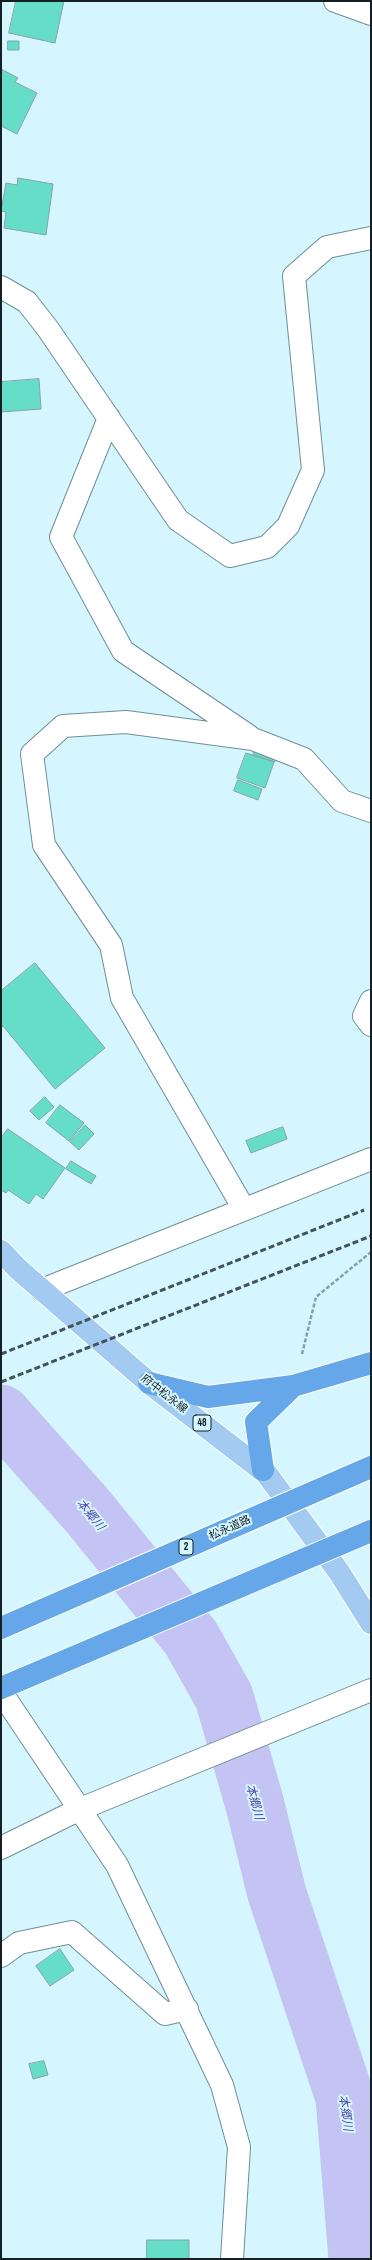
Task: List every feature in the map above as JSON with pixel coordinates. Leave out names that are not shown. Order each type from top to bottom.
[{"type":"highway","points":[[149,1383],[208,1397],[292,1386],[371,1363]]},
{"type":"highway","points":[[263,1470],[256,1422],[292,1386]]},
{"type":"highway","name":"松永道路","points":[[1,1628],[371,1467]]},
{"type":"highway","points":[[1,1688],[371,1531]]},
{"type":"main road","name":"府中松永線","points":[[1,1251],[42,1290],[149,1383],[263,1470],[339,1572],[371,1623]]},
{"type":"street","points":[[335,1],[371,14]]},
{"type":"street","points":[[1,287],[27,302],[110,418],[178,520],[230,556],[267,547],[288,526],[313,470],[294,276],[327,247],[371,238]]},
{"type":"street","points":[[110,418],[61,537],[123,651],[253,739],[304,759],[342,801],[371,812]]},
{"type":"street","points":[[244,1209],[122,998],[111,945],[44,845],[32,754],[63,726],[126,722],[253,739]]},
{"type":"street","points":[[371,1001],[364,1016],[371,1026]]},
{"type":"street","points":[[42,1290],[371,1159]]},
{"type":"street","points":[[1,1692],[78,1810],[117,1865],[222,2085],[239,2147],[232,2259]]},
{"type":"street","points":[[1,1848],[78,1810],[361,1694]]},
{"type":"street","points":[[1,1956],[19,1943],[72,1932],[165,2014],[187,2009]]},
{"type":"path","points":[[292,1386],[316,1297],[371,1252]]},
{"type":"building","points":[[16,1],[64,1],[55,43],[9,33]]},
{"type":"building","points":[[8,41],[19,41],[19,50],[8,50]]},
{"type":"building","points":[[1,69],[18,78],[15,82],[37,93],[17,134],[1,126]]},
{"type":"building","points":[[18,178],[53,184],[46,235],[4,228],[6,212],[1,211],[6,183],[17,185]]},
{"type":"building","points":[[39,379],[41,409],[1,412],[1,382]]},
{"type":"building","points":[[256,745],[278,753],[275,762],[253,755]]},
{"type":"building","points":[[246,753],[274,762],[265,788],[237,778]]},
{"type":"building","points":[[238,780],[262,789],[258,800],[234,791]]},
{"type":"building","points":[[35,963],[105,1048],[55,1089],[3,1026],[1,1028],[1,991]]},
{"type":"building","points":[[45,1097],[54,1107],[39,1120],[30,1111]]},
{"type":"building","points":[[60,1105],[84,1123],[69,1141],[46,1123]]},
{"type":"building","points":[[85,1125],[94,1134],[79,1150],[70,1142]]},
{"type":"building","points":[[283,1127],[287,1139],[251,1153],[246,1141]]},
{"type":"building","points":[[8,1129],[65,1168],[43,1199],[36,1194],[29,1204],[8,1190],[6,1193],[1,1190],[1,1138]]},
{"type":"building","points":[[71,1161],[96,1176],[91,1184],[66,1169]]},
{"type":"building","points":[[60,1949],[74,1970],[50,1986],[36,1966]]},
{"type":"building","points":[[44,2061],[48,2075],[33,2079],[29,2064]]},
{"type":"building","points":[[147,2240],[189,2240],[189,2259],[147,2259]]},
{"type":"waterway","name":"本郷川","points":[[1,1414],[86,1509],[191,1638],[224,1697],[255,1805],[277,1894],[345,2098],[358,2259]]},
{"type":"railway","points":[[1,1354],[364,1210]]},
{"type":"railway","points":[[1,1382],[371,1236]]}]
